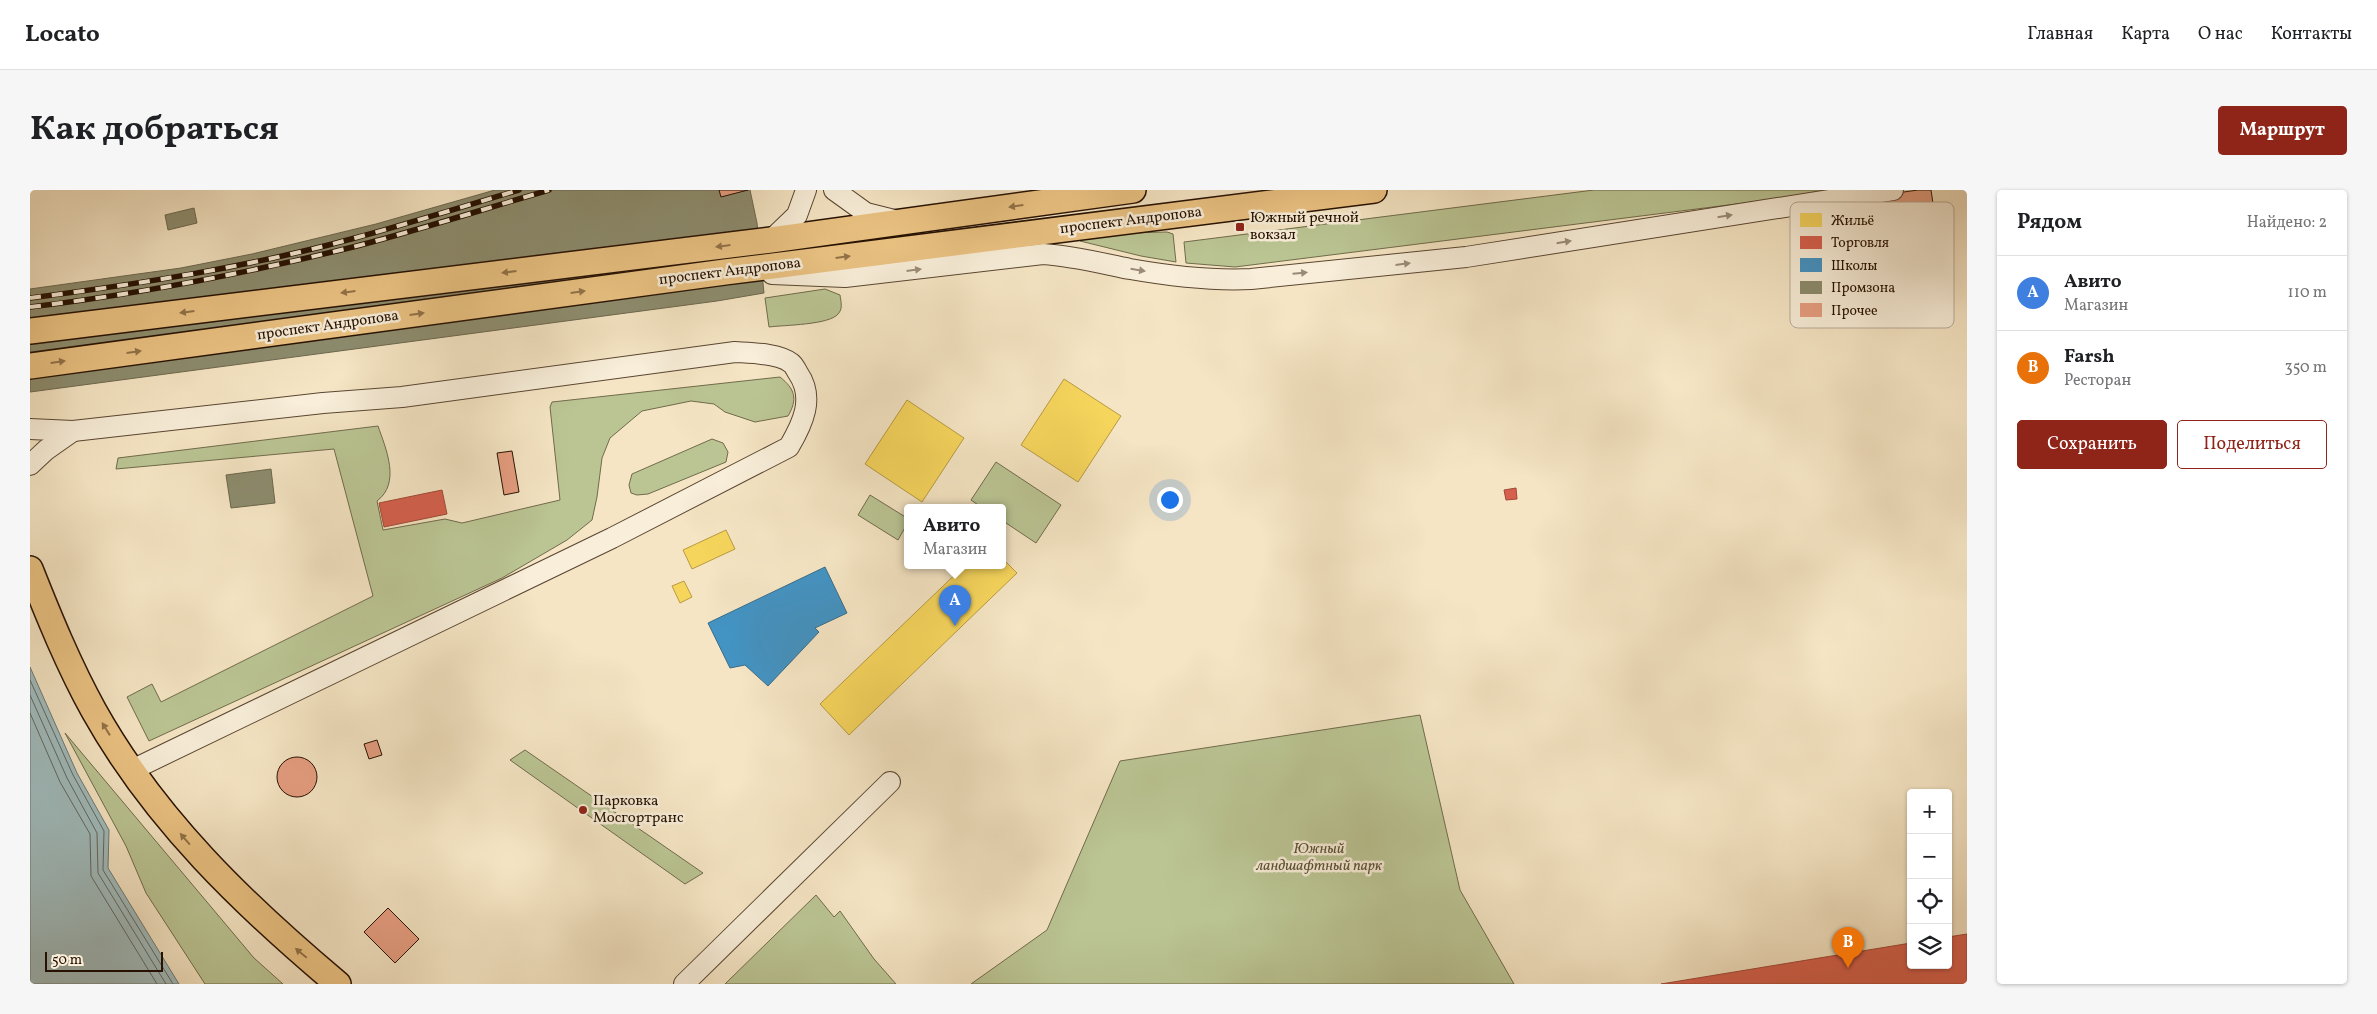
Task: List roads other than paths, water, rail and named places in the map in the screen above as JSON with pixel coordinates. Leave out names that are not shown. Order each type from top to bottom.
[{"type":"main road","name":"проспект Андропова","points":[[30,331],[771,240],[1134,190]]},
{"type":"main road","name":"проспект Андропова","points":[[30,366],[725,272],[1374,190]]},
{"type":"main road","points":[[30,570],[94,711],[156,803],[207,864],[268,925],[338,984]]},
{"type":"main road","points":[[30,613],[80,719],[143,813],[189,868],[226,907],[313,984]]},
{"type":"street","points":[[771,240],[797,215],[806,190]]},
{"type":"street","points":[[834,190],[866,214],[903,222]]},
{"type":"street","points":[[1817,202],[1893,190]]},
{"type":"street","points":[[725,272],[845,278],[1043,254],[1072,256],[1178,277],[1217,280],[1251,279],[1466,257],[1790,206]]},
{"type":"street","points":[[30,429],[74,431],[314,404],[402,397],[735,352],[766,354],[791,363],[805,383],[808,401],[800,428],[789,448],[612,538],[132,770]]},
{"type":"street","points":[[30,464],[46,450],[74,431]]},
{"type":"street","points":[[684,984],[890,782]]},
{"type":"water","points":[[30,667],[77,773],[109,830],[108,868],[179,984],[30,984]]},
{"type":"railway","points":[[30,298],[153,281],[275,258],[376,232],[519,190]]},
{"type":"railway","points":[[30,307],[152,289],[313,257],[402,234],[549,190]]},
{"type":"place","name":"Южный речной вокзал","points":[[1240,227]]},
{"type":"place","name":"Авито","points":[[955,626]]},
{"type":"place","name":"Парковка Мосгортранс","points":[[583,810]]},
{"type":"place","name":"Farsh","points":[[1848,968]]},
{"type":"park label","name":"Южный ландшафтный парк","points":[[1319,858]]}]
